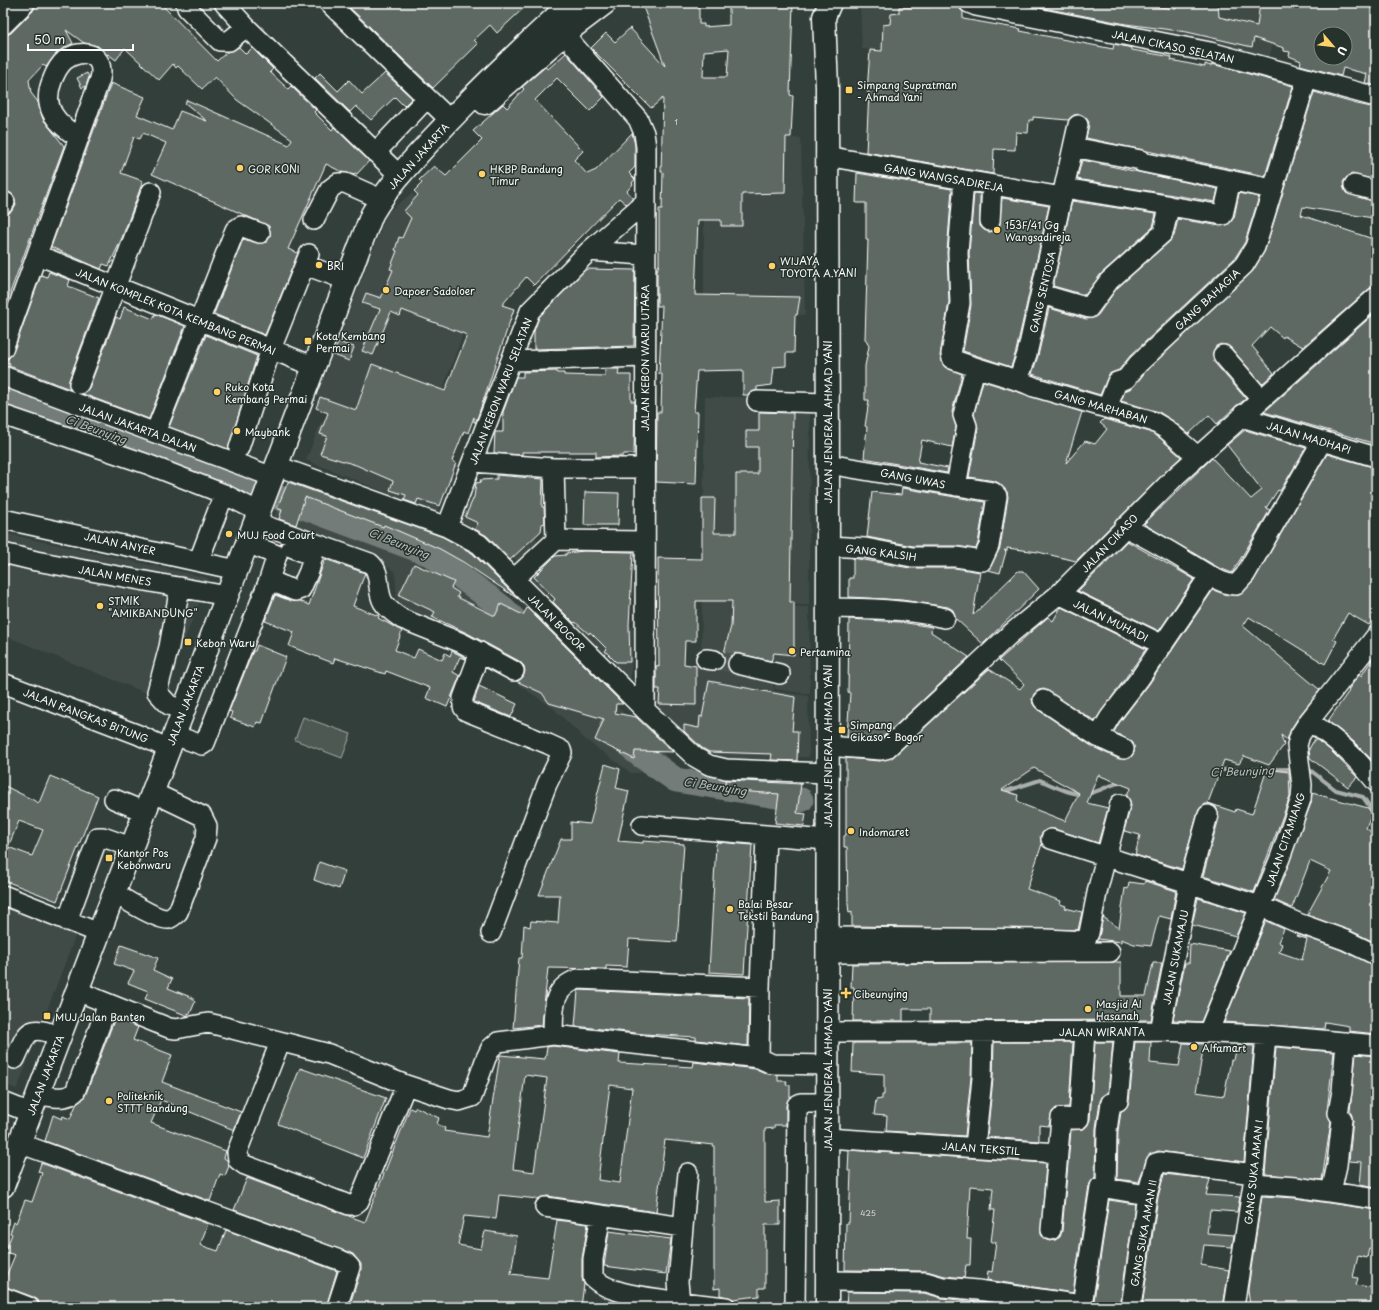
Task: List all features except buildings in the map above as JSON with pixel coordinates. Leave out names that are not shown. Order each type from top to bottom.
[{"type":"main road","points":[[551,3],[517,31],[459,94],[454,116],[474,111],[564,34],[605,3]]},
{"type":"main road","name":"JALAN JAKARTA","points":[[3,1186],[11,1155],[34,1104],[372,214],[399,175],[454,116],[571,3]]},
{"type":"main road","name":"JALAN JENDERAL AHMAD YANI","points":[[822,8],[826,156],[828,464],[827,1307]]},
{"type":"street","points":[[3,25],[25,3]]},
{"type":"street","points":[[186,3],[187,8],[220,41],[229,40],[246,27]]},
{"type":"street","points":[[224,3],[246,27],[399,175]]},
{"type":"street","points":[[329,3],[427,98],[454,116]]},
{"type":"street","name":"JALAN CIKASO SELATAN","points":[[969,3],[976,6],[1210,52],[1376,97]]},
{"type":"street","name":"JALAN KEBON WARU UTARA","points":[[564,34],[638,119],[644,134],[646,147],[644,203],[645,710]]},
{"type":"street","name":"GANG BAHAGIA","points":[[1107,408],[1117,382],[1126,379],[1138,364],[1244,265],[1255,246],[1307,78]]},
{"type":"street","points":[[376,152],[427,98]]},
{"type":"street","name":"GANG SENTOSA","points":[[1018,380],[1027,354],[1078,125]]},
{"type":"street","points":[[3,349],[79,138]]},
{"type":"street","points":[[1073,147],[1141,160],[1142,162],[1272,189]]},
{"type":"street","name":"GANG WANGSADIREJA","points":[[826,156],[964,181],[1063,193],[1139,199],[1169,206],[1223,215],[1231,180]]},
{"type":"street","points":[[964,181],[958,253],[960,303],[951,354],[952,358],[970,366],[1018,380]]},
{"type":"street","points":[[314,220],[330,189],[338,183],[345,183],[381,199]]},
{"type":"street","points":[[990,221],[992,185]]},
{"type":"street","points":[[1354,185],[1376,191]]},
{"type":"street","points":[[79,384],[151,192]]},
{"type":"street","name":"JALAN KEBON WARU SELATAN","points":[[447,527],[530,311],[589,250],[644,203]]},
{"type":"street","points":[[1041,294],[1085,308],[1092,305],[1109,281],[1163,233],[1167,222],[1169,206]]},
{"type":"street","points":[[159,423],[234,230],[241,226],[260,233]]},
{"type":"street","points":[[589,250],[644,255]]},
{"type":"street","name":"JALAN KOMPLEK KOTA KEMBANG PERMAI","points":[[38,255],[315,367]]},
{"type":"street","points":[[239,448],[271,349],[307,260],[346,280]]},
{"type":"street","name":"JALAN CIKASO","points":[[827,746],[881,750],[886,748],[1008,636],[1059,594],[1124,527],[1197,456],[1376,297]]},
{"type":"street","points":[[1223,355],[1261,399]]},
{"type":"street","points":[[511,361],[644,357]]},
{"type":"street","points":[[956,486],[967,426],[963,415],[970,366]]},
{"type":"street","name":"JALAN JAKARTA DALAN","points":[[3,376],[274,474]]},
{"type":"street","name":"GANG MARHABAN","points":[[1018,380],[1034,387],[1154,422],[1166,428],[1197,456]]},
{"type":"street","points":[[757,401],[773,400],[827,403]]},
{"type":"street","name":"JALAN MADHAPI","points":[[1244,414],[1248,419],[1376,457]]},
{"type":"street","points":[[3,415],[147,464],[224,494],[258,514],[370,563],[375,569],[383,602],[393,613],[402,619],[480,652],[514,671]]},
{"type":"street","points":[[1124,527],[1140,534],[1210,575],[1230,585],[1236,585],[1244,575],[1322,441]]},
{"type":"street","points":[[473,462],[554,468],[644,468]]},
{"type":"street","name":"GANG UWAS","points":[[828,464],[993,492],[997,496],[989,546],[982,561]]},
{"type":"street","points":[[554,468],[556,540]]},
{"type":"street","name":"JALAN BOGOR","points":[[274,474],[447,527],[479,544],[645,710],[695,757],[709,765],[726,770],[827,773]]},
{"type":"street","points":[[199,560],[224,494]]},
{"type":"street","name":"JALAN ANYER","points":[[3,519],[199,560],[237,570]]},
{"type":"street","points":[[514,579],[556,540],[644,541]]},
{"type":"street","points":[[247,543],[277,555]]},
{"type":"street","name":"GANG KALSIH","points":[[828,546],[865,548],[912,557],[956,557],[982,561]]},
{"type":"street","points":[[294,547],[313,556],[301,589],[298,591],[269,580],[277,555],[284,548],[294,547]]},
{"type":"street","name":"JALAN MENES","points":[[3,553],[36,561],[227,596]]},
{"type":"street","points":[[1098,737],[1110,717],[1163,645],[1210,575]]},
{"type":"street","name":"JALAN RANGKAS BITUNG","points":[[3,682],[140,735],[171,742],[195,743],[202,745],[205,743],[269,580]]},
{"type":"street","points":[[180,587],[169,647],[157,692],[169,705],[183,710]]},
{"type":"street","name":"JALAN MUHADI","points":[[1059,594],[1163,645]]},
{"type":"street","points":[[827,608],[906,610],[945,618]]},
{"type":"street","name":"JALAN CITAMIANG","points":[[1208,1033],[1280,858],[1302,795],[1302,785],[1298,762],[1298,740],[1309,721],[1376,636]]},
{"type":"street","points":[[480,652],[463,698],[463,707],[466,711],[548,744],[561,750],[562,753],[547,784],[491,933]]},
{"type":"street","points":[[738,664],[780,674]]},
{"type":"street","points":[[1043,700],[1098,737],[1124,749]]},
{"type":"street","points":[[1309,721],[1336,739],[1363,765],[1376,782]]},
{"type":"street","points":[[114,799],[148,802],[202,816],[208,832],[176,915],[169,919],[164,918],[136,906],[114,893]]},
{"type":"street","points":[[827,945],[1046,939],[1084,942],[1090,933],[1106,857],[1120,804]]},
{"type":"street","name":"JALAN SUKAMAJU","points":[[1160,1031],[1189,884],[1208,815]]},
{"type":"street","points":[[642,825],[827,840]]},
{"type":"street","points":[[759,1058],[760,987],[766,835]]},
{"type":"street","points":[[67,921],[98,837],[103,837],[131,847]]},
{"type":"street","points":[[1051,839],[1260,906],[1298,923],[1345,940],[1376,956]]},
{"type":"street","points":[[3,896],[99,933]]},
{"type":"street","points":[[827,945],[1110,952]]},
{"type":"street","points":[[553,1035],[555,1001],[558,994],[569,982],[578,979],[760,987]]},
{"type":"street","points":[[77,991],[176,1030],[208,1023],[329,1054],[406,1085],[449,1099],[466,1101],[476,1092],[486,1058],[491,1048],[498,1042],[553,1035],[759,1058],[772,1064],[828,1065]]},
{"type":"street","points":[[3,1102],[34,1104],[64,1098],[75,1092],[108,1004]]},
{"type":"street","points":[[15,1059],[26,1036],[32,1031],[38,1029],[59,1036]]},
{"type":"street","points":[[975,1147],[982,1078],[983,1031]]},
{"type":"street","points":[[1051,1230],[1061,1118],[1079,1119],[1085,1031]]},
{"type":"street","points":[[1106,1188],[1107,1130],[1111,1103],[1118,1101],[1126,1031]]},
{"type":"street","name":"JALAN WIRANTA","points":[[827,1032],[1160,1031],[1266,1036],[1376,1045]]},
{"type":"street","name":"GANG SUKA AMAN I","points":[[1234,1307],[1254,1179],[1266,1036]]},
{"type":"street","points":[[280,1042],[237,1152],[238,1160],[245,1165],[349,1205],[354,1205],[358,1201],[406,1085]]},
{"type":"street","points":[[1331,1192],[1337,1165],[1342,1119],[1338,1113],[1342,1091],[1346,1042]]},
{"type":"street","points":[[795,1307],[797,1105],[801,1103],[828,1104]]},
{"type":"street","name":"JALAN TEKSTIL","points":[[827,1138],[1058,1153]]},
{"type":"street","points":[[11,1155],[345,1262],[350,1267],[337,1307]]},
{"type":"street","name":"GANG SUKA AMAN II","points":[[1131,1307],[1148,1195],[1156,1163],[1160,1162],[1254,1179]]},
{"type":"street","points":[[680,1302],[678,1282],[688,1173]]},
{"type":"street","points":[[1254,1179],[1376,1199]]},
{"type":"street","points":[[827,1281],[926,1282],[944,1287],[978,1290],[1082,1305],[1100,1187],[1148,1195]]},
{"type":"street","points":[[545,1207],[683,1227]]},
{"type":"street","points":[[601,1215],[593,1259],[593,1278],[598,1283],[613,1290],[680,1302],[726,1307]]},
{"type":"street","points":[[3,1298],[29,1307]]},
{"type":"shaded area","points":[[860,3],[927,3],[926,53],[862,49]]},
{"type":"shaded area","points":[[1101,3],[1278,3],[1280,18],[1268,62],[1099,28]]},
{"type":"shaded area","points":[[704,129],[736,139],[801,138],[805,315],[704,315]]},
{"type":"shaded area","points":[[412,193],[487,268],[422,446],[317,396],[387,213]]},
{"type":"shaded area","points":[[705,397],[810,397],[809,605],[760,604],[739,651],[739,668],[741,668],[740,652],[761,606],[809,607],[810,694],[775,689],[775,681],[773,681],[774,691],[808,696],[809,757],[728,759],[696,746],[656,708],[656,673],[666,661],[701,665]]},
{"type":"shaded area","points":[[321,422],[360,436],[446,486],[437,513],[306,460]]},
{"type":"shaded area","points":[[290,478],[386,513],[450,541],[469,557],[681,771],[631,773],[586,740],[552,707],[519,685],[519,673],[426,623],[397,601],[395,572],[375,557],[271,524]]},
{"type":"shaded area","points":[[468,491],[485,503],[524,522],[538,541],[517,562],[499,536],[479,531],[461,521]]},
{"type":"shaded area","name":"STMIK \"AMIKBANDUNG\"","points":[[3,533],[209,578],[161,699],[3,635]]},
{"type":"shaded area","points":[[551,558],[592,598],[602,592],[634,630],[630,684],[533,589],[530,578]]},
{"type":"shaded area","points":[[303,717],[351,734],[342,758],[295,740]]},
{"type":"shaded area","points":[[3,901],[78,929],[17,1089],[3,1084]]},
{"type":"waterway","name":"Ci Beunying","points":[[3,395],[430,554],[503,608],[524,630]]},
{"type":"waterway","name":"Ci Beunying","points":[[612,726],[636,752],[676,780],[801,800]]},
{"type":"waterway","name":"Ci Beunying","points":[[1215,770],[1294,769]]},
{"type":"waterway","name":"Ci Beunying","points":[[1305,770],[1310,770],[1336,790],[1363,797],[1372,810],[1376,821]]},
{"type":"waterway","name":"Ci Beunying","points":[[1000,793],[1040,780],[1065,791],[1079,794],[1095,792],[1123,782]]},
{"type":"tunnel","points":[[714,660],[738,664]]},
{"type":"place","name":"Simpang Supratman - Ahmad Yani","points":[[849,90]]},
{"type":"place","name":"GOR KONI","points":[[240,168]]},
{"type":"place","name":"HKBP Bandung Timur","points":[[482,174]]},
{"type":"place","name":"153F/41 Gg Wangsadireja","points":[[997,230]]},
{"type":"place","name":"BRI","points":[[319,265]]},
{"type":"place","name":"WIJAYA TOYOTA A.YANI","points":[[772,266]]},
{"type":"place","name":"Dapoer Sadoloer","points":[[386,290]]},
{"type":"place","name":"Kota Kembang Permai","points":[[308,341]]},
{"type":"place","name":"Ruko Kota Kembang Permai","points":[[217,392]]},
{"type":"place","name":"Maybank","points":[[237,431]]},
{"type":"place","name":"MUJ Food Court","points":[[229,534]]},
{"type":"place","name":"STMIK \"AMIKBANDUNG\"","points":[[100,606]]},
{"type":"place","name":"Kebon Waru","points":[[188,642]]},
{"type":"place","name":"Pertamina","points":[[792,651]]},
{"type":"place","name":"Simpang Cikaso - Bogor","points":[[842,730]]},
{"type":"place","name":"Indomaret","points":[[851,831]]},
{"type":"place","name":"Kantor Pos Kebonwaru","points":[[109,858]]},
{"type":"place","name":"Balai Besar Tekstil Bandung","points":[[730,909]]},
{"type":"place","name":"Cibeunying","points":[[846,993]]},
{"type":"place","name":"Masjid Al Hasanah","points":[[1088,1009]]},
{"type":"place","name":"MUJ Jalan Banten","points":[[47,1016]]},
{"type":"place","name":"Alfamart","points":[[1194,1047]]},
{"type":"place","name":"Politeknik STTT Bandung","points":[[109,1101]]}]
